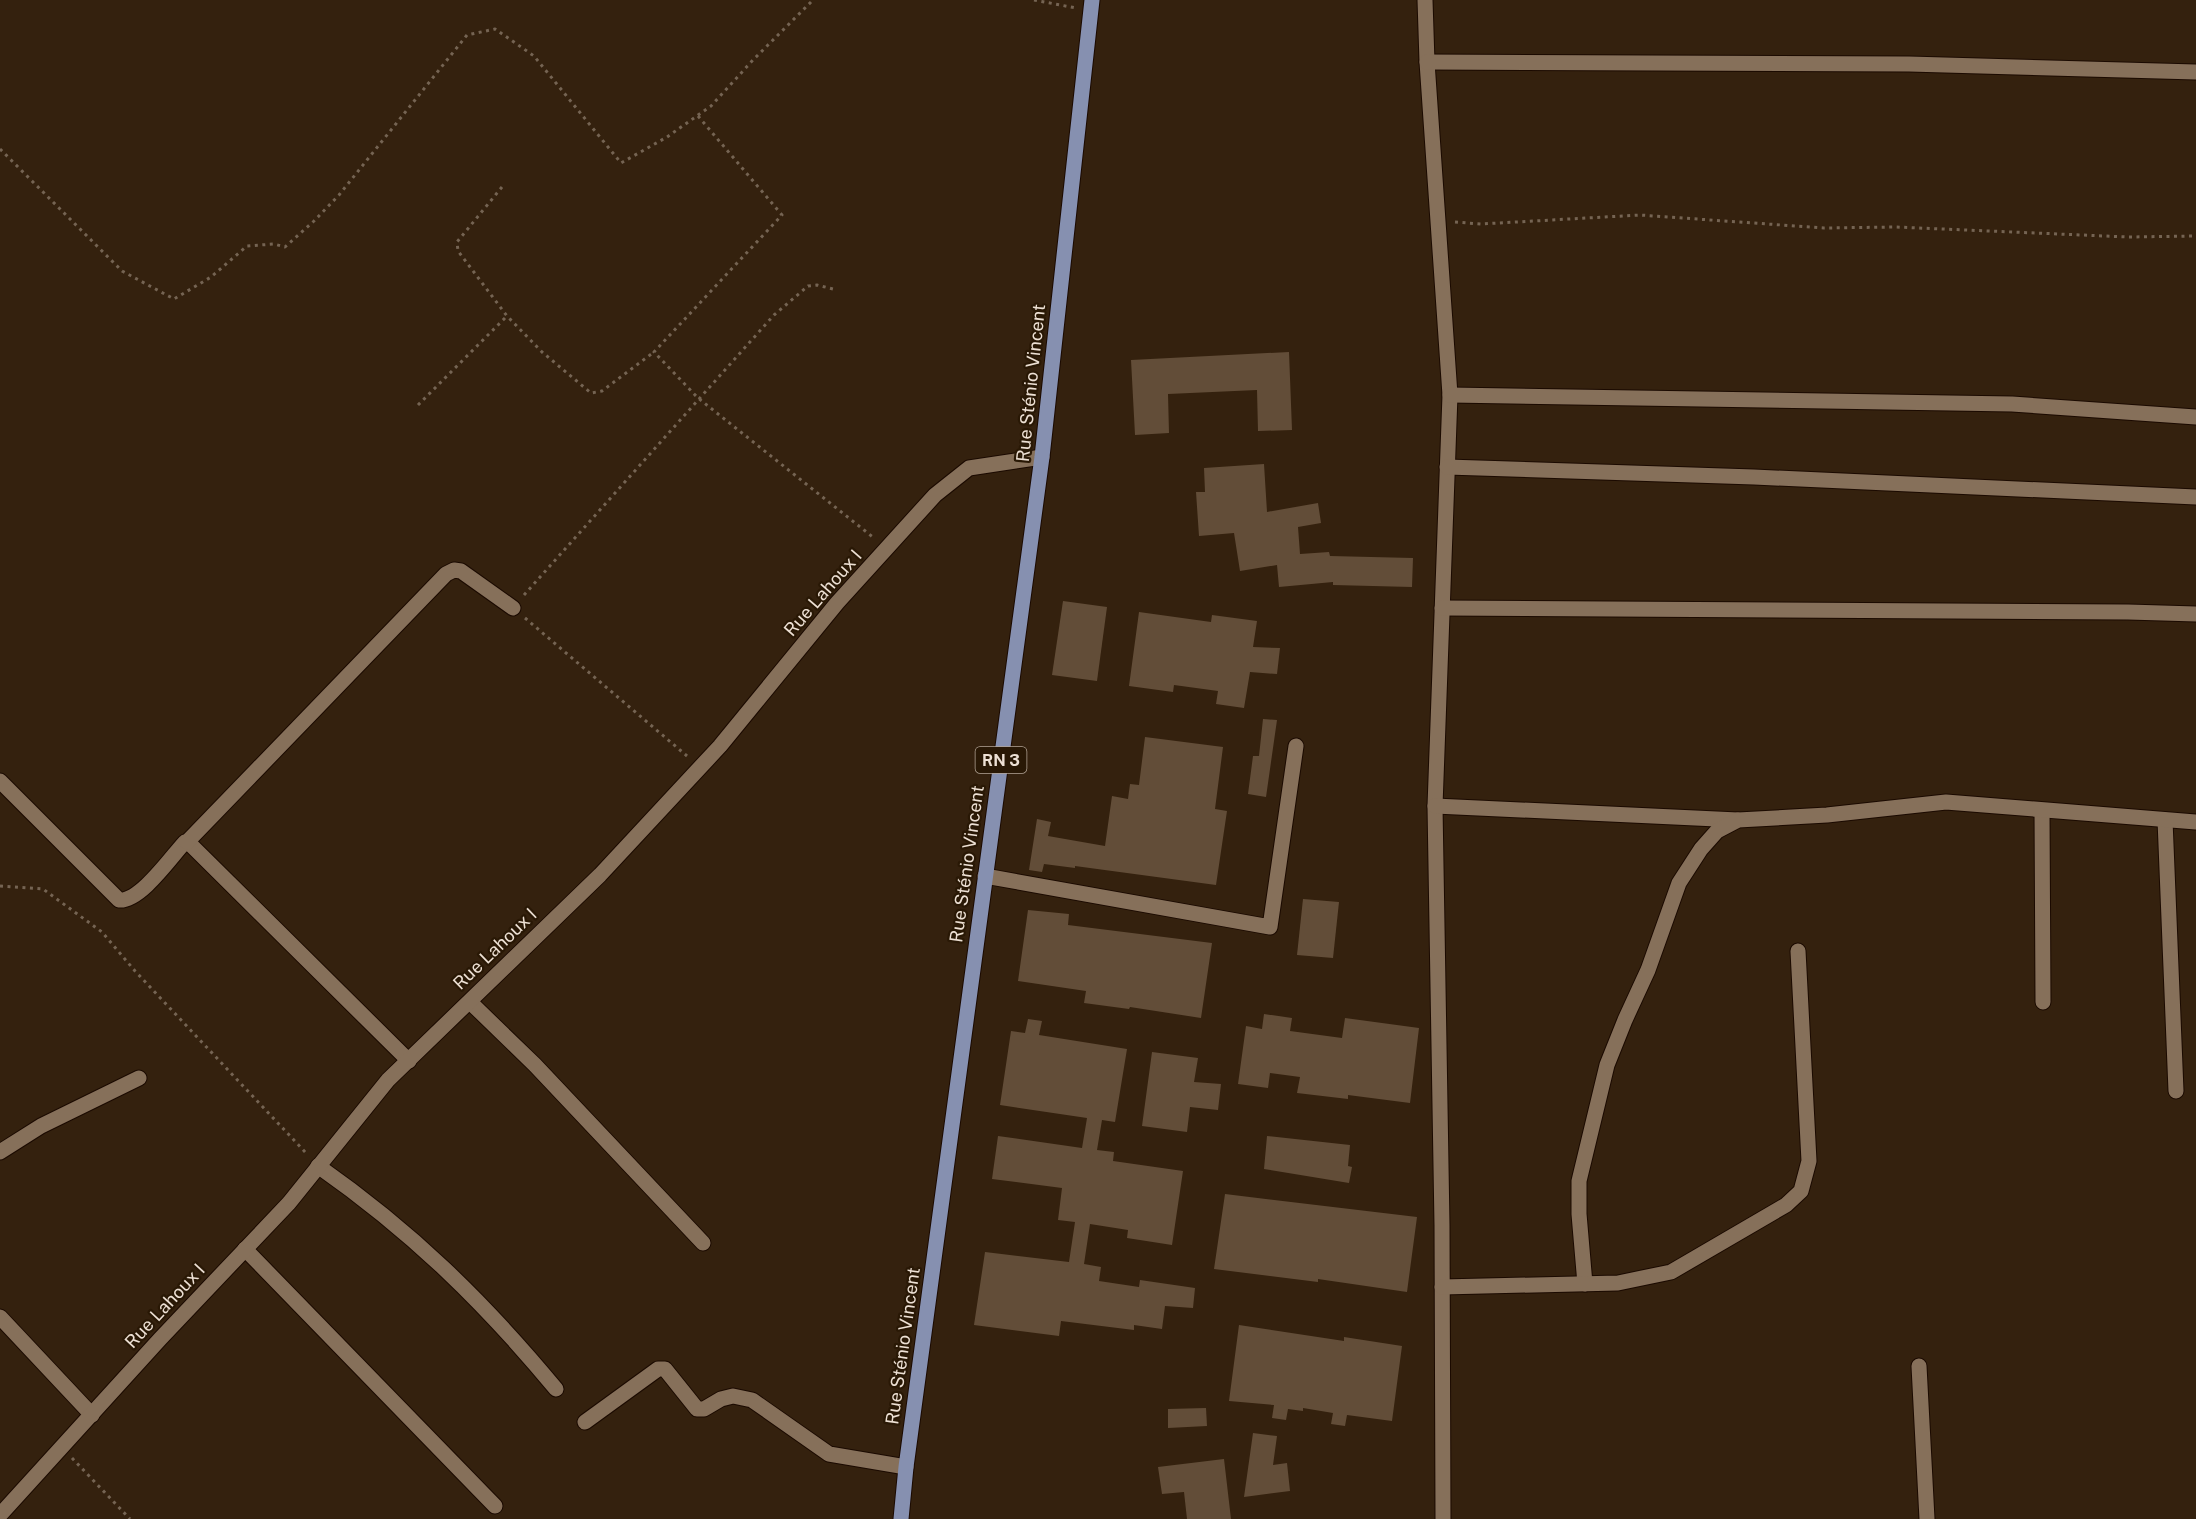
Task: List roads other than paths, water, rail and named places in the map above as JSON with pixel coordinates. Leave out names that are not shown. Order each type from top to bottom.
[{"type":"main road","name":"Rue Sténio Vincent","points":[[901,1519],[906,1467],[1042,457],[1091,5]]},
{"type":"street","points":[[1425,0],[1427,62],[1450,396],[1435,806],[1443,1519]]},
{"type":"street","points":[[1427,62],[1909,64],[2196,72]]},
{"type":"street","points":[[1450,396],[2012,404],[2196,417]]},
{"type":"street","name":"Rue Lahoux I","points":[[0,1515],[160,1339],[289,1203],[388,1080],[600,875],[700,767],[837,603],[935,495],[969,468],[1042,457]]},
{"type":"street","points":[[1447,468],[1766,478],[2196,497]]},
{"type":"street","points":[[0,781],[119,900],[125,900],[138,894],[446,574],[454,570],[461,571],[513,608]]},
{"type":"street","points":[[1442,608],[2196,614]]},
{"type":"street","points":[[985,876],[1270,927],[1296,746]]},
{"type":"street","points":[[1435,806],[1738,820],[1946,802],[2196,822]]},
{"type":"street","points":[[2042,811],[2043,1002]]},
{"type":"street","points":[[1585,1284],[1579,1214],[1579,1181],[1607,1065],[1648,970],[1679,883],[1701,849],[1717,831],[1738,820]]},
{"type":"street","points":[[2165,820],[2176,1091]]},
{"type":"street","points":[[187,842],[409,1061]]},
{"type":"street","points":[[1442,1287],[1618,1283],[1671,1272],[1786,1205],[1801,1191],[1809,1161],[1798,951]]},
{"type":"street","points":[[470,1002],[535,1065],[703,1243]]},
{"type":"street","points":[[0,1152],[41,1126],[139,1078]]},
{"type":"street","points":[[318,1166],[361,1196],[407,1233],[453,1275],[522,1347],[556,1389]]},
{"type":"street","points":[[245,1249],[495,1506]]},
{"type":"street","points":[[0,1317],[92,1415]]},
{"type":"street","points":[[1919,1366],[1927,1519]]},
{"type":"street","points":[[585,1422],[658,1369],[664,1369],[697,1410],[733,1396],[752,1400],[829,1454],[906,1467]]}]
